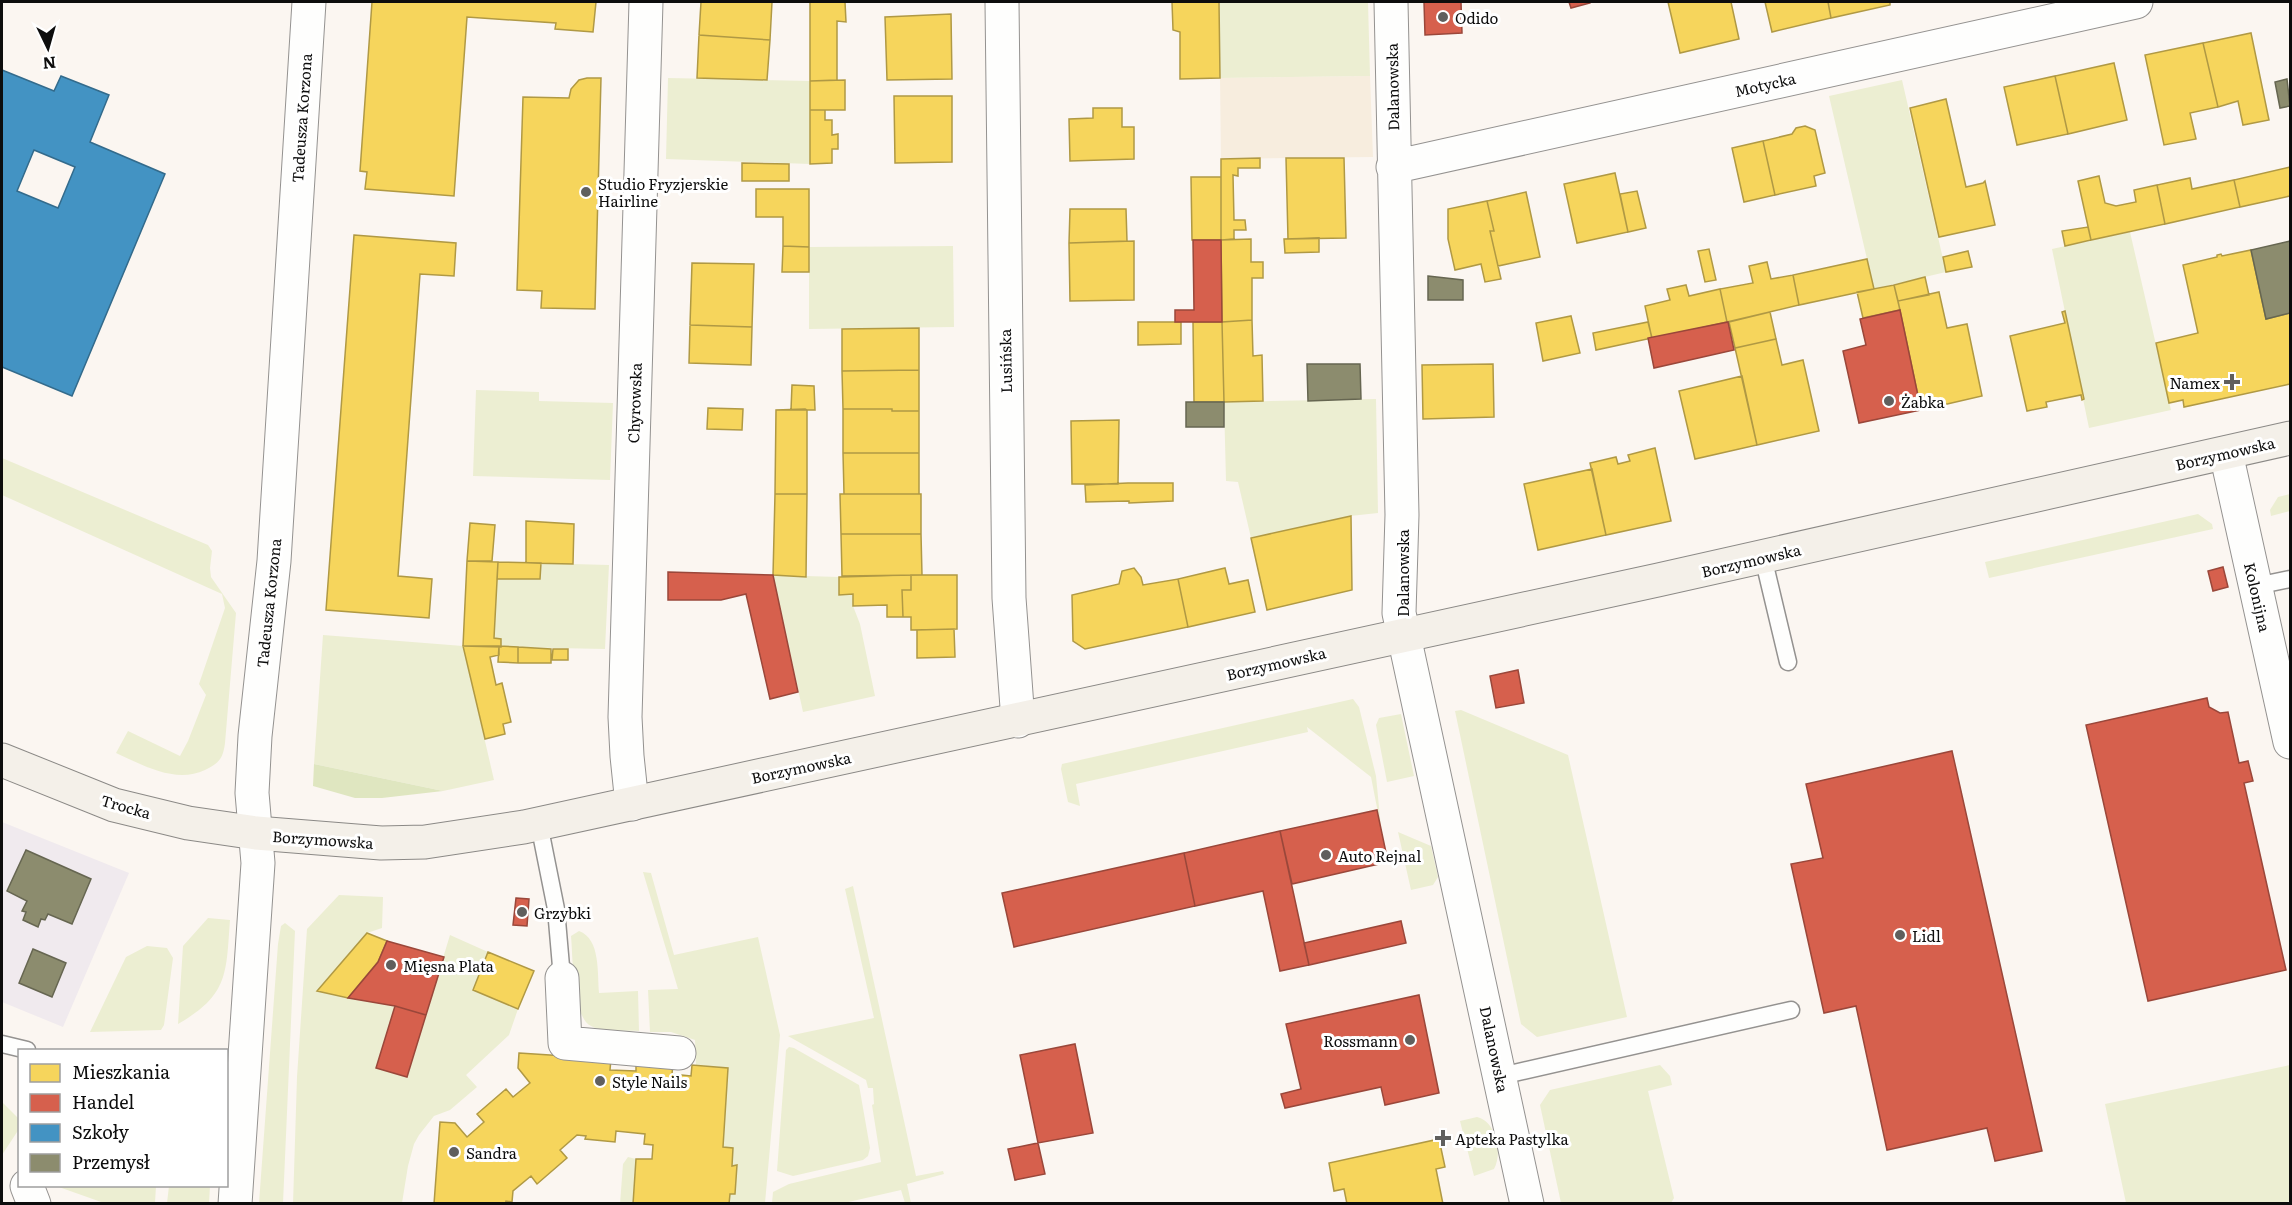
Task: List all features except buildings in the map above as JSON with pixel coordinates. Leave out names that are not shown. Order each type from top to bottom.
[{"type":"street","name":"Tadeusza Korzona","points":[[235,1203],[235,1054],[258,863],[252,793],[255,736],[274,561],[309,2]]},
{"type":"street","name":"Chyrowska","points":[[632,804],[625,717],[646,2]]},
{"type":"street","name":"Lusińska","points":[[1002,2],[1009,598],[1018,721]]},
{"type":"street","name":"Dalanowska","points":[[1391,2],[1402,515],[1399,613],[1527,1203]]},
{"type":"street","name":"Motycka","points":[[1393,167],[2136,2]]},
{"type":"street","name":"Borzymowska","points":[[256,833],[358,843],[425,842],[539,824],[1763,557],[2290,438]]},
{"type":"street","name":"Kolonijna","points":[[2226,453],[2290,742]]},
{"type":"street","name":"Trocka","points":[[2,760],[114,805],[188,823],[256,833]]},
{"type":"street","points":[[562,978],[565,1043],[680,1053]]},
{"type":"street","points":[[28,1187],[34,1203]]},
{"type":"lane","points":[[1763,557],[1788,662]]},
{"type":"lane","points":[[2256,586],[2290,579]]},
{"type":"lane","points":[[539,824],[556,909],[562,978]]},
{"type":"lane","points":[[1501,1076],[1791,1010]]},
{"type":"lane","points":[[2,1044],[23,1049]]},
{"type":"lane","points":[[2,1056],[18,1056]]},
{"type":"shaded area","points":[[1370,76],[1373,157],[1221,159],[1220,78]]},
{"type":"shaded area","points":[[2,822],[129,873],[63,1027],[2,1002]]},
{"type":"green space","points":[[1219,2],[1368,2],[1370,76],[1220,78]]},
{"type":"green space","points":[[668,78],[810,81],[810,164],[666,159]]},
{"type":"green space","points":[[1902,80],[1946,272],[1874,289],[1829,96]]},
{"type":"green space","points":[[2130,232],[2171,410],[2089,428],[2052,249]]},
{"type":"green space","points":[[953,246],[954,327],[809,329],[809,247]]},
{"type":"green space","points":[[476,390],[539,392],[539,401],[613,403],[610,480],[473,476]]},
{"type":"green space","points":[[1376,399],[1378,513],[1350,516],[1251,538],[1238,482],[1226,481],[1224,402]]},
{"type":"green space","points":[[2,458],[208,545],[212,551],[211,577],[236,613],[225,743],[220,760],[214,765],[194,774],[171,774],[116,753],[128,731],[180,756],[206,695],[199,684],[225,608],[222,594],[2,495]]},
{"type":"green space","points":[[2290,494],[2290,511],[2271,516],[2270,510],[2278,497]]},
{"type":"green space","points":[[2198,514],[2212,524],[2213,529],[1989,578],[1985,562]]},
{"type":"green space","points":[[467,561],[609,565],[605,649],[463,646]]},
{"type":"green space","points":[[773,575],[839,577],[839,594],[853,594],[853,606],[860,624],[875,696],[803,712]]},
{"type":"green space","points":[[323,635],[463,646],[494,780],[443,791],[314,764]]},
{"type":"green space","points":[[1353,699],[1359,707],[1376,776],[1381,828],[1371,777],[1307,727],[1308,732],[1076,784],[1080,806],[1068,802],[1062,764]]},
{"type":"green space","points":[[1461,710],[1568,755],[1627,1017],[1537,1037],[1521,1024],[1455,711]]},
{"type":"green space","points":[[1401,714],[1414,776],[1387,782],[1376,725],[1379,718]]},
{"type":"green space","points":[[314,764],[443,791],[382,798],[355,798],[313,786]]},
{"type":"green space","points":[[1398,832],[1431,846],[1438,877],[1433,885],[1411,890]]},
{"type":"green space","points":[[643,872],[651,873],[674,955],[758,937],[780,1035],[765,1203],[729,1203],[730,1194],[735,1193],[737,1166],[732,1166],[733,1148],[723,1147],[728,1068],[696,1065],[695,1040],[671,1032],[650,1032],[648,990],[678,989]]},
{"type":"green space","points":[[853,886],[916,1176],[943,1171],[944,1174],[907,1184],[911,1203],[905,1203],[901,1190],[844,1203],[772,1203],[773,1192],[789,1184],[881,1162],[872,1105],[874,1104],[873,1088],[868,1088],[866,1080],[788,1036],[874,1018],[845,889]]},
{"type":"green space","points":[[339,895],[383,897],[382,928],[367,933],[317,991],[395,1006],[376,1068],[407,1077],[450,935],[488,952],[473,990],[518,1009],[509,1035],[466,1075],[477,1087],[450,1110],[434,1116],[419,1135],[408,1166],[402,1203],[293,1204],[297,1077],[307,929]]},
{"type":"green space","points":[[208,918],[230,920],[222,981],[207,1003],[178,1024],[183,946]]},
{"type":"green space","points":[[285,923],[295,931],[283,1203],[259,1203],[278,944],[281,926]]},
{"type":"green space","points":[[579,931],[591,941],[594,949],[598,967],[599,993],[638,991],[639,1031],[602,1030],[591,1026],[585,1020],[577,999],[572,957],[571,936]]},
{"type":"green space","points":[[147,946],[167,948],[173,958],[164,1025],[161,1030],[90,1032],[126,957]]},
{"type":"green space","points":[[789,1047],[859,1085],[870,1148],[868,1156],[863,1160],[793,1176],[777,1171],[786,1050]]},
{"type":"green space","points":[[1660,1065],[1670,1076],[1672,1085],[1648,1091],[1674,1198],[1671,1203],[1561,1203],[1540,1105],[1550,1090]]},
{"type":"green space","points":[[2290,1065],[2290,1201],[2278,1204],[2126,1203],[2105,1104]]},
{"type":"green space","points":[[2,1102],[18,1118],[18,1131],[2,1155]]},
{"type":"green space","points":[[1477,1117],[1484,1120],[1493,1131],[1498,1155],[1494,1169],[1474,1176],[1460,1121]]},
{"type":"green space","points":[[628,1157],[636,1159],[633,1203],[620,1204],[623,1164]]},
{"type":"green space","points":[[59,1187],[156,1187],[155,1203],[104,1203]]},
{"type":"green space","points":[[169,1187],[210,1187],[209,1203],[167,1203]]},
{"type":"place","name":"Odido","points":[[1443,17]]},
{"type":"place","name":"Studio Fryzjerskie Hairline","points":[[586,192]]},
{"type":"place","name":"Namex","points":[[2232,382]]},
{"type":"place","name":"Żabka","points":[[1889,401]]},
{"type":"place","name":"Auto Rejnal","points":[[1326,855]]},
{"type":"place","name":"Grzybki","points":[[522,912]]},
{"type":"place","name":"Lidl","points":[[1900,935]]},
{"type":"place","name":"Mięsna Plata","points":[[391,965]]},
{"type":"place","name":"Rossmann","points":[[1410,1040]]},
{"type":"place","name":"Style Nails","points":[[600,1081]]},
{"type":"place","name":"Apteka Pastylka","points":[[1443,1138]]},
{"type":"place","name":"Sandra","points":[[454,1152]]}]
